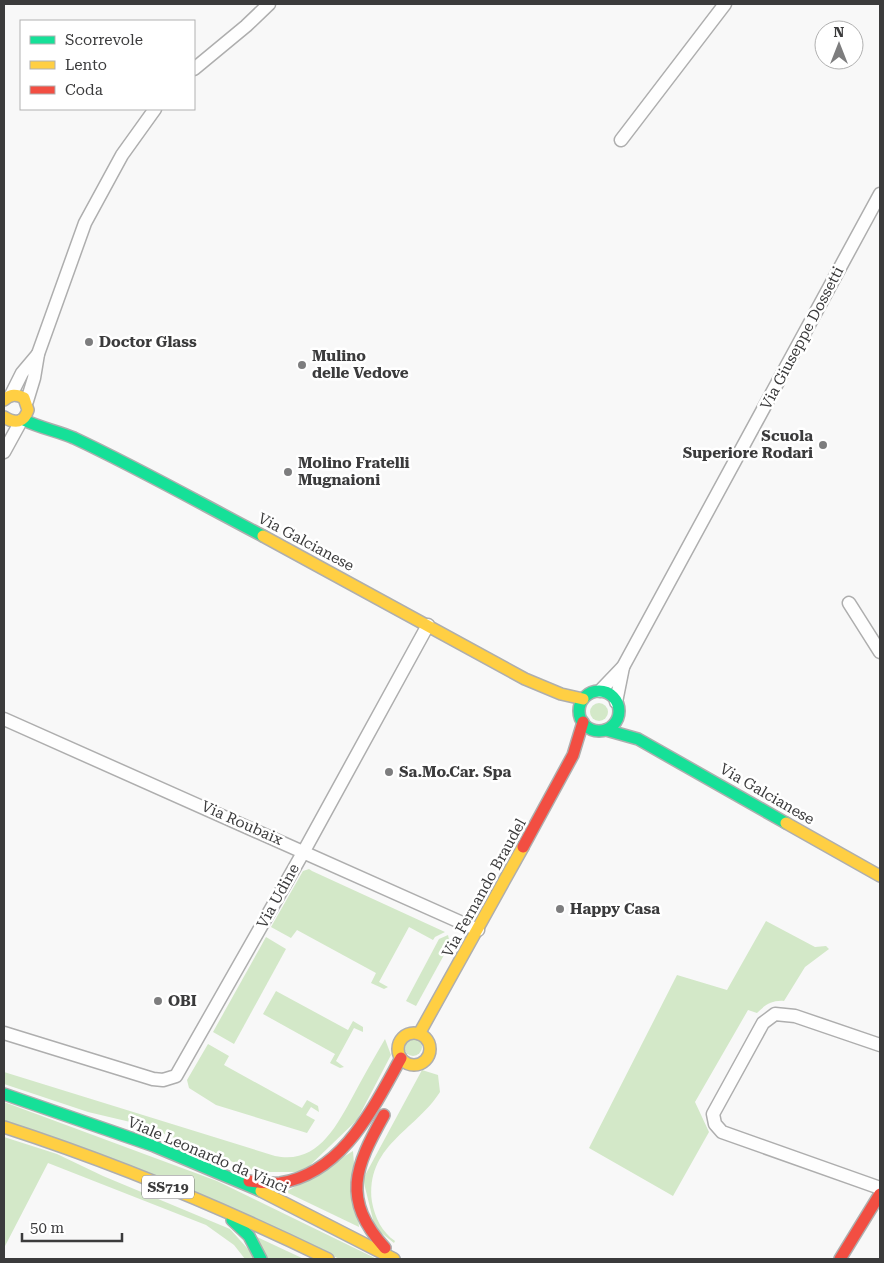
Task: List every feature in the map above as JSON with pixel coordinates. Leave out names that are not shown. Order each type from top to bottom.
[{"type":"main road","name":"Via Galcianese","points":[[6,397],[20,396],[71,437],[226,516],[525,679],[561,694],[584,699]]},
{"type":"main road","points":[[22,420],[28,404]]},
{"type":"main road","name":"Via Galcianese","points":[[5,421],[22,420],[42,429],[71,437]]},
{"type":"main road","name":"Via Galcianese","points":[[525,679],[538,690],[581,718],[588,727],[638,739],[880,876]]},
{"type":"main road","name":"Via Galcianese","points":[[600,691],[612,696],[638,739]]},
{"type":"main road","points":[[581,718],[579,706],[588,694],[600,691]]},
{"type":"main road","points":[[602,730],[616,722],[618,708]]},
{"type":"main road","name":"Via Fernando Braudel","points":[[419,1034],[573,755],[581,718]]},
{"type":"main road","name":"Via Fernando Braudel","points":[[573,755],[602,730]]},
{"type":"main road","points":[[410,1033],[419,1034],[427,1039],[429,1053],[424,1061],[411,1069],[401,1058],[398,1050],[400,1041],[410,1033]]},
{"type":"main road","points":[[215,1172],[251,1181],[280,1184],[292,1182],[317,1170],[340,1152],[357,1131],[401,1058]]},
{"type":"main road","name":"Viale Leonardo da Vinci","points":[[4,1094],[100,1126],[215,1172],[292,1206],[394,1259]]},
{"type":"main road","points":[[390,1106],[360,1162],[356,1188],[364,1223],[378,1242],[400,1259]]},
{"type":"main road","name":"SS719","points":[[4,1127],[98,1160],[208,1204],[328,1259]]},
{"type":"main road","points":[[840,1259],[880,1194]]},
{"type":"main road","points":[[208,1204],[243,1229],[255,1244],[261,1259]]},
{"type":"street","points":[[195,68],[246,26],[269,4]]},
{"type":"street","points":[[621,140],[725,4]]},
{"type":"street","points":[[28,404],[38,354],[64,277],[89,215],[122,154],[154,110]]},
{"type":"street","name":"Via Giuseppe Dossetti","points":[[600,691],[623,667],[880,194]]},
{"type":"street","points":[[6,397],[38,354]]},
{"type":"street","points":[[4,452],[22,420]]},
{"type":"street","points":[[850,603],[880,652]]},
{"type":"street","name":"Via Udine","points":[[4,1033],[153,1079],[163,1080],[176,1076],[304,850],[428,625]]},
{"type":"street","name":"Via Giuseppe Dossetti","points":[[618,708],[623,667]]},
{"type":"street","name":"Via Roubaix","points":[[4,718],[304,850],[478,930]]},
{"type":"street","points":[[880,1045],[795,1016],[775,1014],[763,1023],[713,1114],[718,1129],[727,1134],[880,1188]]},
{"type":"green space","points":[[595,703],[603,703],[608,708],[606,719],[595,721],[590,716],[590,708]]},
{"type":"green space","points":[[309,869],[445,932],[433,940],[409,927],[379,982],[388,987],[384,989],[371,983],[376,973],[297,930],[291,938],[271,927],[303,871]]},
{"type":"green space","points":[[766,921],[815,947],[826,946],[829,949],[805,967],[784,1001],[776,1001],[769,1004],[757,1013],[748,1010],[695,1102],[709,1132],[673,1196],[589,1148],[677,975],[727,990]]},
{"type":"green space","points":[[448,935],[450,944],[416,1006],[406,1001],[439,939]]},
{"type":"green space","points":[[266,937],[286,949],[234,1044],[213,1032]]},
{"type":"green space","points":[[276,991],[348,1030],[353,1021],[363,1027],[363,1032],[354,1028],[336,1061],[344,1067],[340,1068],[330,1063],[335,1054],[263,1014]]},
{"type":"green space","points":[[413,1038],[419,1041],[422,1047],[419,1053],[413,1056],[407,1053],[404,1047],[407,1041]]},
{"type":"green space","points":[[385,1039],[391,1055],[357,1120],[303,1172],[257,1172],[143,1125],[88,1112],[4,1084],[4,1072],[275,1156],[290,1157],[303,1155],[314,1149],[332,1131]]},
{"type":"green space","points":[[208,1044],[229,1056],[224,1065],[302,1108],[307,1100],[318,1106],[319,1112],[311,1107],[306,1115],[315,1120],[307,1133],[216,1105],[189,1088],[187,1080]]},
{"type":"green space","points":[[422,1070],[438,1075],[440,1092],[430,1106],[384,1153],[376,1167],[372,1183],[372,1202],[375,1214],[383,1229],[395,1241],[394,1243],[375,1228],[363,1179]]},
{"type":"green space","points":[[4,1102],[217,1181],[377,1259],[340,1259],[4,1120]]},
{"type":"green space","points":[[4,1137],[57,1154],[103,1176],[230,1229],[257,1259],[245,1259],[234,1245],[206,1225],[48,1163],[4,1248]]},
{"type":"green space","points":[[353,1151],[359,1227],[286,1192]]},
{"type":"green space","points":[[257,1237],[304,1259],[266,1259]]},
{"type":"traffic: fast","points":[[24,420],[98,449],[263,536]]},
{"type":"traffic: fast","points":[[599,691],[613,697],[619,711],[613,725],[599,731],[585,725],[579,711],[585,697],[599,691]]},
{"type":"traffic: fast","points":[[606,730],[638,739],[786,823]]},
{"type":"traffic: fast","points":[[4,1094],[154,1146],[261,1191]]},
{"type":"traffic: fast","points":[[232,1220],[249,1236],[261,1259]]},
{"type":"traffic: slow","points":[[4,400],[16,395],[24,398],[28,410],[24,418],[19,421],[12,421],[4,417]]},
{"type":"traffic: slow","points":[[263,536],[525,679],[561,694],[583,699]]},
{"type":"traffic: slow","points":[[786,823],[880,876]]},
{"type":"traffic: slow","points":[[419,1034],[523,847]]},
{"type":"traffic: slow","points":[[414,1033],[420,1034],[425,1038],[429,1043],[430,1049],[429,1055],[425,1060],[420,1064],[414,1065],[408,1064],[403,1060],[399,1055],[398,1049],[399,1043],[403,1038],[408,1034],[414,1033]]},
{"type":"traffic: slow","points":[[4,1127],[168,1187],[328,1259]]},
{"type":"traffic: slow","points":[[261,1191],[394,1259]]},
{"type":"traffic: jam","points":[[523,847],[573,755],[583,722]]},
{"type":"traffic: jam","points":[[249,1181],[280,1183],[302,1177],[322,1166],[339,1152],[354,1135],[367,1117],[401,1058]]},
{"type":"traffic: jam","points":[[384,1115],[366,1151],[357,1183],[362,1214],[371,1230],[385,1248]]},
{"type":"traffic: jam","points":[[840,1259],[880,1194]]},
{"type":"place","name":"Doctor Glass","points":[[89,342]]},
{"type":"place","name":"Mulino delle Vedove","points":[[302,365]]},
{"type":"place","name":"Scuola Superiore Rodari","points":[[823,445]]},
{"type":"place","name":"Molino Fratelli Mugnaioni","points":[[288,472]]},
{"type":"place","name":"Sa.Mo.Car. Spa","points":[[389,772]]},
{"type":"place","name":"Happy Casa","points":[[560,909]]},
{"type":"place","name":"OBI","points":[[158,1001]]}]
